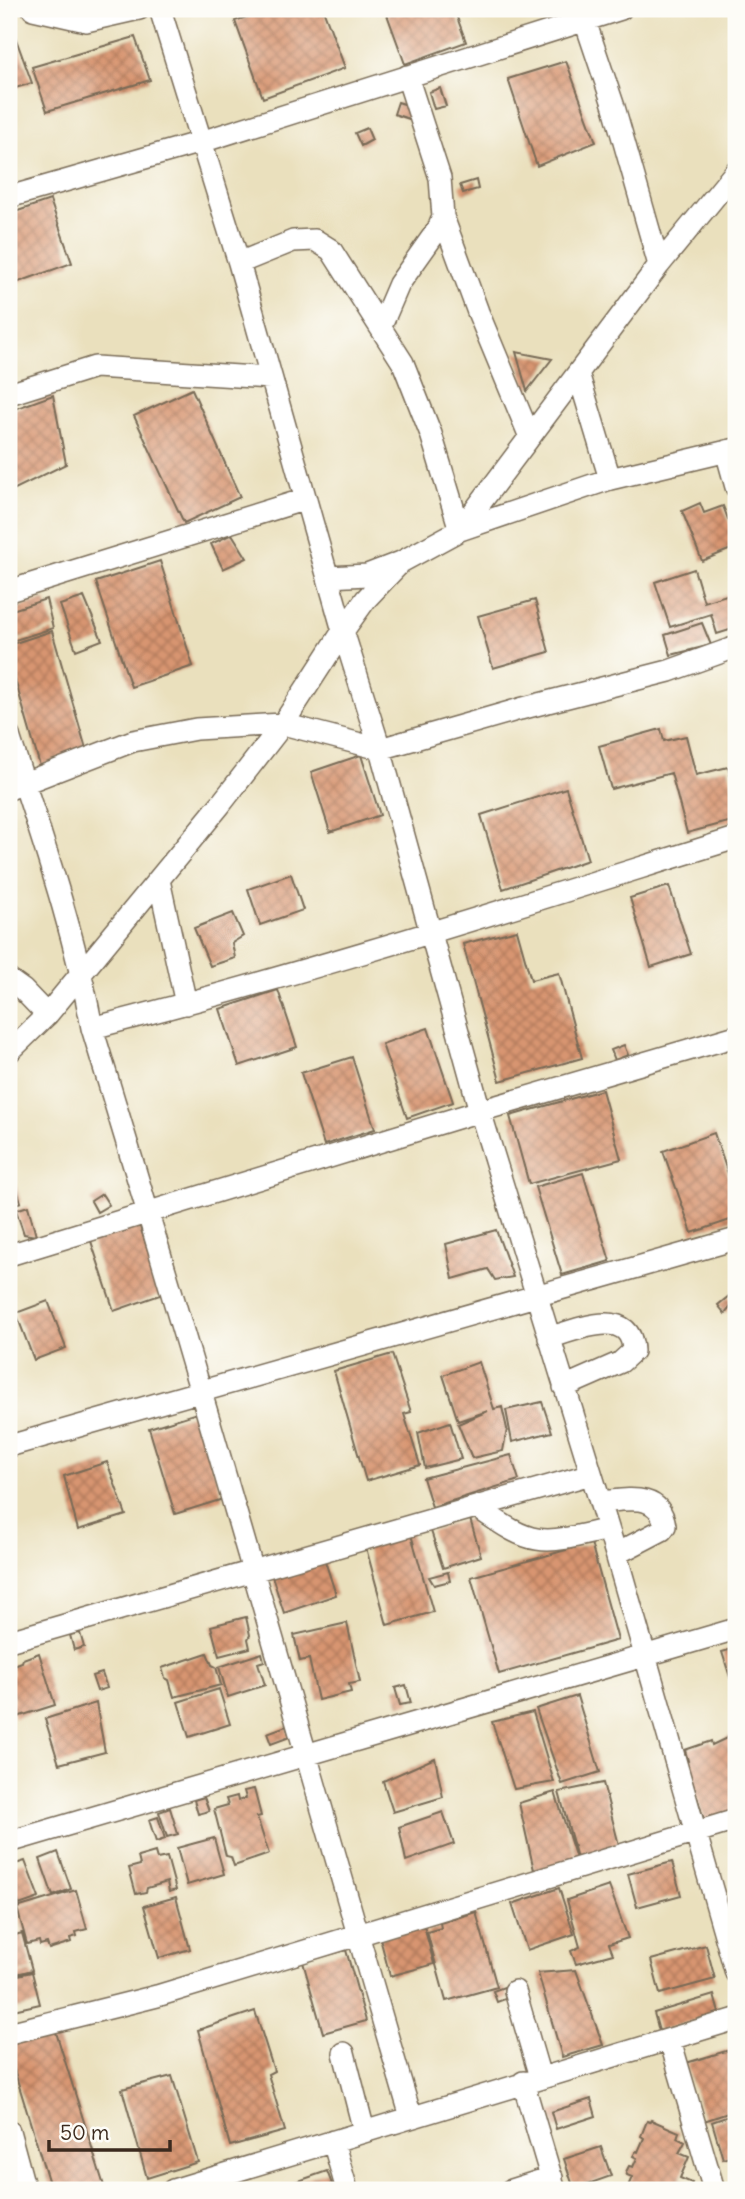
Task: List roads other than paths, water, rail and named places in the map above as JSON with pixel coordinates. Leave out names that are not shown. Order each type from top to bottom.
[{"type":"street","points":[[33,9],[86,21],[139,9]]},
{"type":"street","points":[[160,9],[239,262],[342,631],[380,749],[480,1111],[616,1554],[735,1963]]},
{"type":"street","points":[[9,197],[201,142],[407,76],[583,14],[621,9]]},
{"type":"street","points":[[583,14],[614,107],[659,265]]},
{"type":"street","points":[[407,76],[440,178],[443,217],[478,312],[530,437]]},
{"type":"street","points":[[460,530],[659,265],[736,172]]},
{"type":"street","points":[[381,326],[399,284],[438,229],[443,217]]},
{"type":"street","points":[[239,262],[293,241],[315,240],[331,250],[403,363],[431,434],[460,530]]},
{"type":"street","points":[[9,394],[95,367],[270,378]]},
{"type":"street","points":[[578,373],[610,479]]},
{"type":"street","points":[[328,577],[367,575],[401,562],[460,530],[610,479],[731,450],[736,488]]},
{"type":"street","points":[[9,591],[306,499]]},
{"type":"street","points":[[9,1052],[47,1016],[159,880],[283,724],[342,631],[366,599],[401,562]]},
{"type":"street","points":[[16,786],[132,741],[196,729],[283,724],[380,749],[520,709],[669,671],[736,647]]},
{"type":"street","points":[[9,736],[16,786],[51,863],[82,973],[92,1028],[202,1392],[411,2117]]},
{"type":"street","points":[[92,1028],[186,1004],[431,932],[736,838]]},
{"type":"street","points":[[159,880],[186,1004]]},
{"type":"street","points":[[9,980],[23,990],[47,1016]]},
{"type":"street","points":[[9,1255],[736,1036]]},
{"type":"street","points":[[9,1446],[736,1239]]},
{"type":"street","points":[[549,1338],[607,1323],[625,1328],[632,1338],[633,1351],[621,1362],[564,1387]]},
{"type":"street","points":[[9,1641],[591,1474]]},
{"type":"street","points":[[600,1502],[646,1500],[657,1506],[664,1521],[662,1530],[616,1554]]},
{"type":"street","points":[[477,1507],[508,1529],[533,1540],[556,1541],[608,1529]]},
{"type":"street","points":[[9,1842],[736,1629]]},
{"type":"street","points":[[9,2033],[158,1996],[736,1820]]},
{"type":"street","points":[[511,2190],[554,2184],[515,1991]]},
{"type":"street","points":[[173,2190],[736,2020]]},
{"type":"street","points":[[670,2040],[714,2190]]},
{"type":"street","points":[[344,2053],[364,2132]]},
{"type":"street","points":[[9,2131],[25,2190]]},
{"type":"street","points":[[333,2141],[347,2190]]}]
